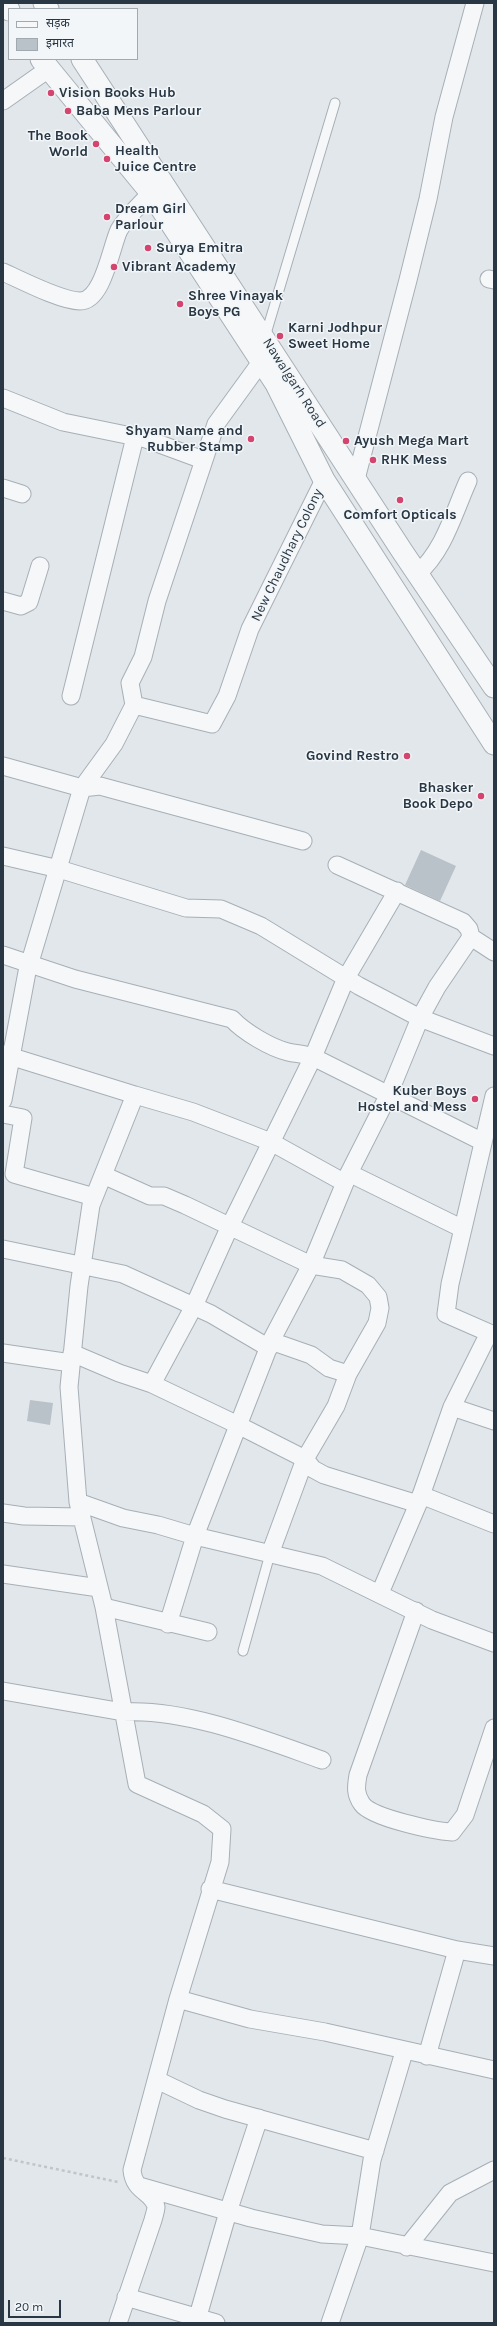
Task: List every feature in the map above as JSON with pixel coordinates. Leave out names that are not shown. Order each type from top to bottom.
[{"type":"street","points":[[356,479],[428,199],[444,117],[475,3]]},
{"type":"street","name":"Nawalgarh Road","points":[[83,60],[418,574],[493,680]]},
{"type":"street","points":[[3,101],[44,64],[151,193],[276,384],[324,480],[494,744]]},
{"type":"street","points":[[3,272],[61,296],[80,301],[90,298],[100,283],[122,225],[151,193]]},
{"type":"street","points":[[3,1100],[8,1056],[30,964],[82,788],[114,744],[134,705],[130,683],[143,657],[157,601],[216,424],[261,362]]},
{"type":"street","points":[[3,398],[62,422],[146,439],[203,460]]},
{"type":"street","points":[[71,696],[135,437]]},
{"type":"street","name":"New Chaudhary Colony","points":[[134,705],[212,724],[227,696],[250,629],[324,480]]},
{"type":"street","points":[[393,586],[418,574],[430,563],[441,543],[468,481]]},
{"type":"street","points":[[3,488],[22,494]]},
{"type":"street","points":[[3,602],[21,606],[29,602],[40,566]]},
{"type":"street","points":[[3,766],[82,788],[100,786],[303,841]]},
{"type":"street","points":[[3,856],[59,869],[186,908],[221,909],[261,926],[346,978],[420,1018],[494,1046]]},
{"type":"street","points":[[336,865],[397,891],[463,922],[469,929],[471,937],[494,952]]},
{"type":"street","points":[[152,1384],[194,1306],[230,1226],[313,1057],[346,978],[397,891]]},
{"type":"street","points":[[168,1624],[195,1536],[270,1345],[311,1265],[347,1178],[388,1096],[420,1018],[437,987],[471,937]]},
{"type":"street","points":[[3,955],[74,979],[232,1019],[244,1032],[288,1052],[301,1053],[313,1057],[388,1096],[483,1142]]},
{"type":"street","points":[[8,1056],[135,1096],[193,1112],[272,1142],[347,1178],[463,1229]]},
{"type":"street","points":[[118,2323],[156,2207],[150,2198],[136,2185],[133,2180],[132,2170],[178,1999],[210,1889],[220,1862],[222,1829],[203,1814],[137,1784],[104,1607],[80,1510],[69,1387],[82,1264],[94,1197],[135,1096]]},
{"type":"street","points":[[380,1593],[419,1499],[452,1407],[492,1334],[446,1314],[450,1284],[494,1096]]},
{"type":"street","points":[[3,1114],[23,1118],[14,1174],[94,1197]]},
{"type":"street","points":[[103,1175],[150,1196],[171,1199],[311,1265],[342,1270],[368,1284],[378,1297],[380,1308],[377,1323],[348,1374],[336,1406],[305,1459],[270,1554]]},
{"type":"street","points":[[3,1249],[82,1264],[123,1274],[194,1306],[270,1345],[311,1355],[329,1368],[348,1374]]},
{"type":"street","points":[[3,1353],[72,1358],[152,1384],[305,1459],[313,1469],[324,1475],[419,1499],[494,1524]]},
{"type":"street","points":[[452,1407],[494,1421]]},
{"type":"street","points":[[3,1513],[24,1516],[80,1510],[158,1525],[195,1536],[322,1566],[416,1611],[493,1640]]},
{"type":"street","points":[[3,1574],[99,1588]]},
{"type":"street","points":[[104,1607],[168,1624],[208,1632]]},
{"type":"street","points":[[416,1611],[358,1775],[356,1791],[363,1806],[378,1815],[452,1832],[465,1814],[494,1728]]},
{"type":"street","points":[[3,1691],[123,1712],[143,1710],[168,1713],[264,1740],[322,1760]]},
{"type":"street","points":[[210,1889],[457,1950],[494,1956]]},
{"type":"street","points":[[427,2056],[457,1950]]},
{"type":"street","points":[[178,1999],[250,2018],[324,2032],[404,2052],[494,2070]]},
{"type":"street","points":[[330,2323],[360,2236],[375,2152],[404,2052]]},
{"type":"street","points":[[157,2080],[199,2100],[375,2152]]},
{"type":"street","points":[[197,2320],[228,2212],[258,2118]]},
{"type":"street","points":[[407,2247],[450,2193],[494,2170]]},
{"type":"street","points":[[136,2185],[228,2212],[322,2234],[360,2236],[407,2247],[494,2263]]},
{"type":"street","points":[[126,2297],[197,2320],[216,2323]]},
{"type":"lane","points":[[265,338],[335,103]]},
{"type":"lane","points":[[243,1652],[270,1554]]},
{"type":"path","points":[[3,2158],[136,2185]]},
{"type":"building","points":[[421,850],[456,866],[440,901],[405,885]]},
{"type":"building","points":[[30,1400],[53,1403],[50,1425],[27,1421]]},
{"type":"place","name":"Vision Books Hub","points":[[51,93]]},
{"type":"place","name":"Baba Mens Parlour","points":[[68,111]]},
{"type":"place","name":"The Book World","points":[[96,144]]},
{"type":"place","name":"Health Juice Centre","points":[[107,159]]},
{"type":"place","name":"Dream Girl Parlour","points":[[107,217]]},
{"type":"place","name":"Surya Emitra","points":[[148,248]]},
{"type":"place","name":"Vibrant Academy","points":[[114,267]]},
{"type":"place","name":"Shree Vinayak Boys PG","points":[[180,304]]},
{"type":"place","name":"Karni Jodhpur Sweet Home","points":[[280,336]]},
{"type":"place","name":"Shyam Name and Rubber Stamp","points":[[251,439]]},
{"type":"place","name":"Ayush Mega Mart","points":[[346,441]]},
{"type":"place","name":"RHK Mess","points":[[373,460]]},
{"type":"place","name":"Comfort Opticals","points":[[400,500]]},
{"type":"place","name":"Govind Restro","points":[[407,756]]},
{"type":"place","name":"Bhasker Book Depo","points":[[481,796]]},
{"type":"place","name":"Kuber Boys Hostel and Mess","points":[[475,1099]]}]
